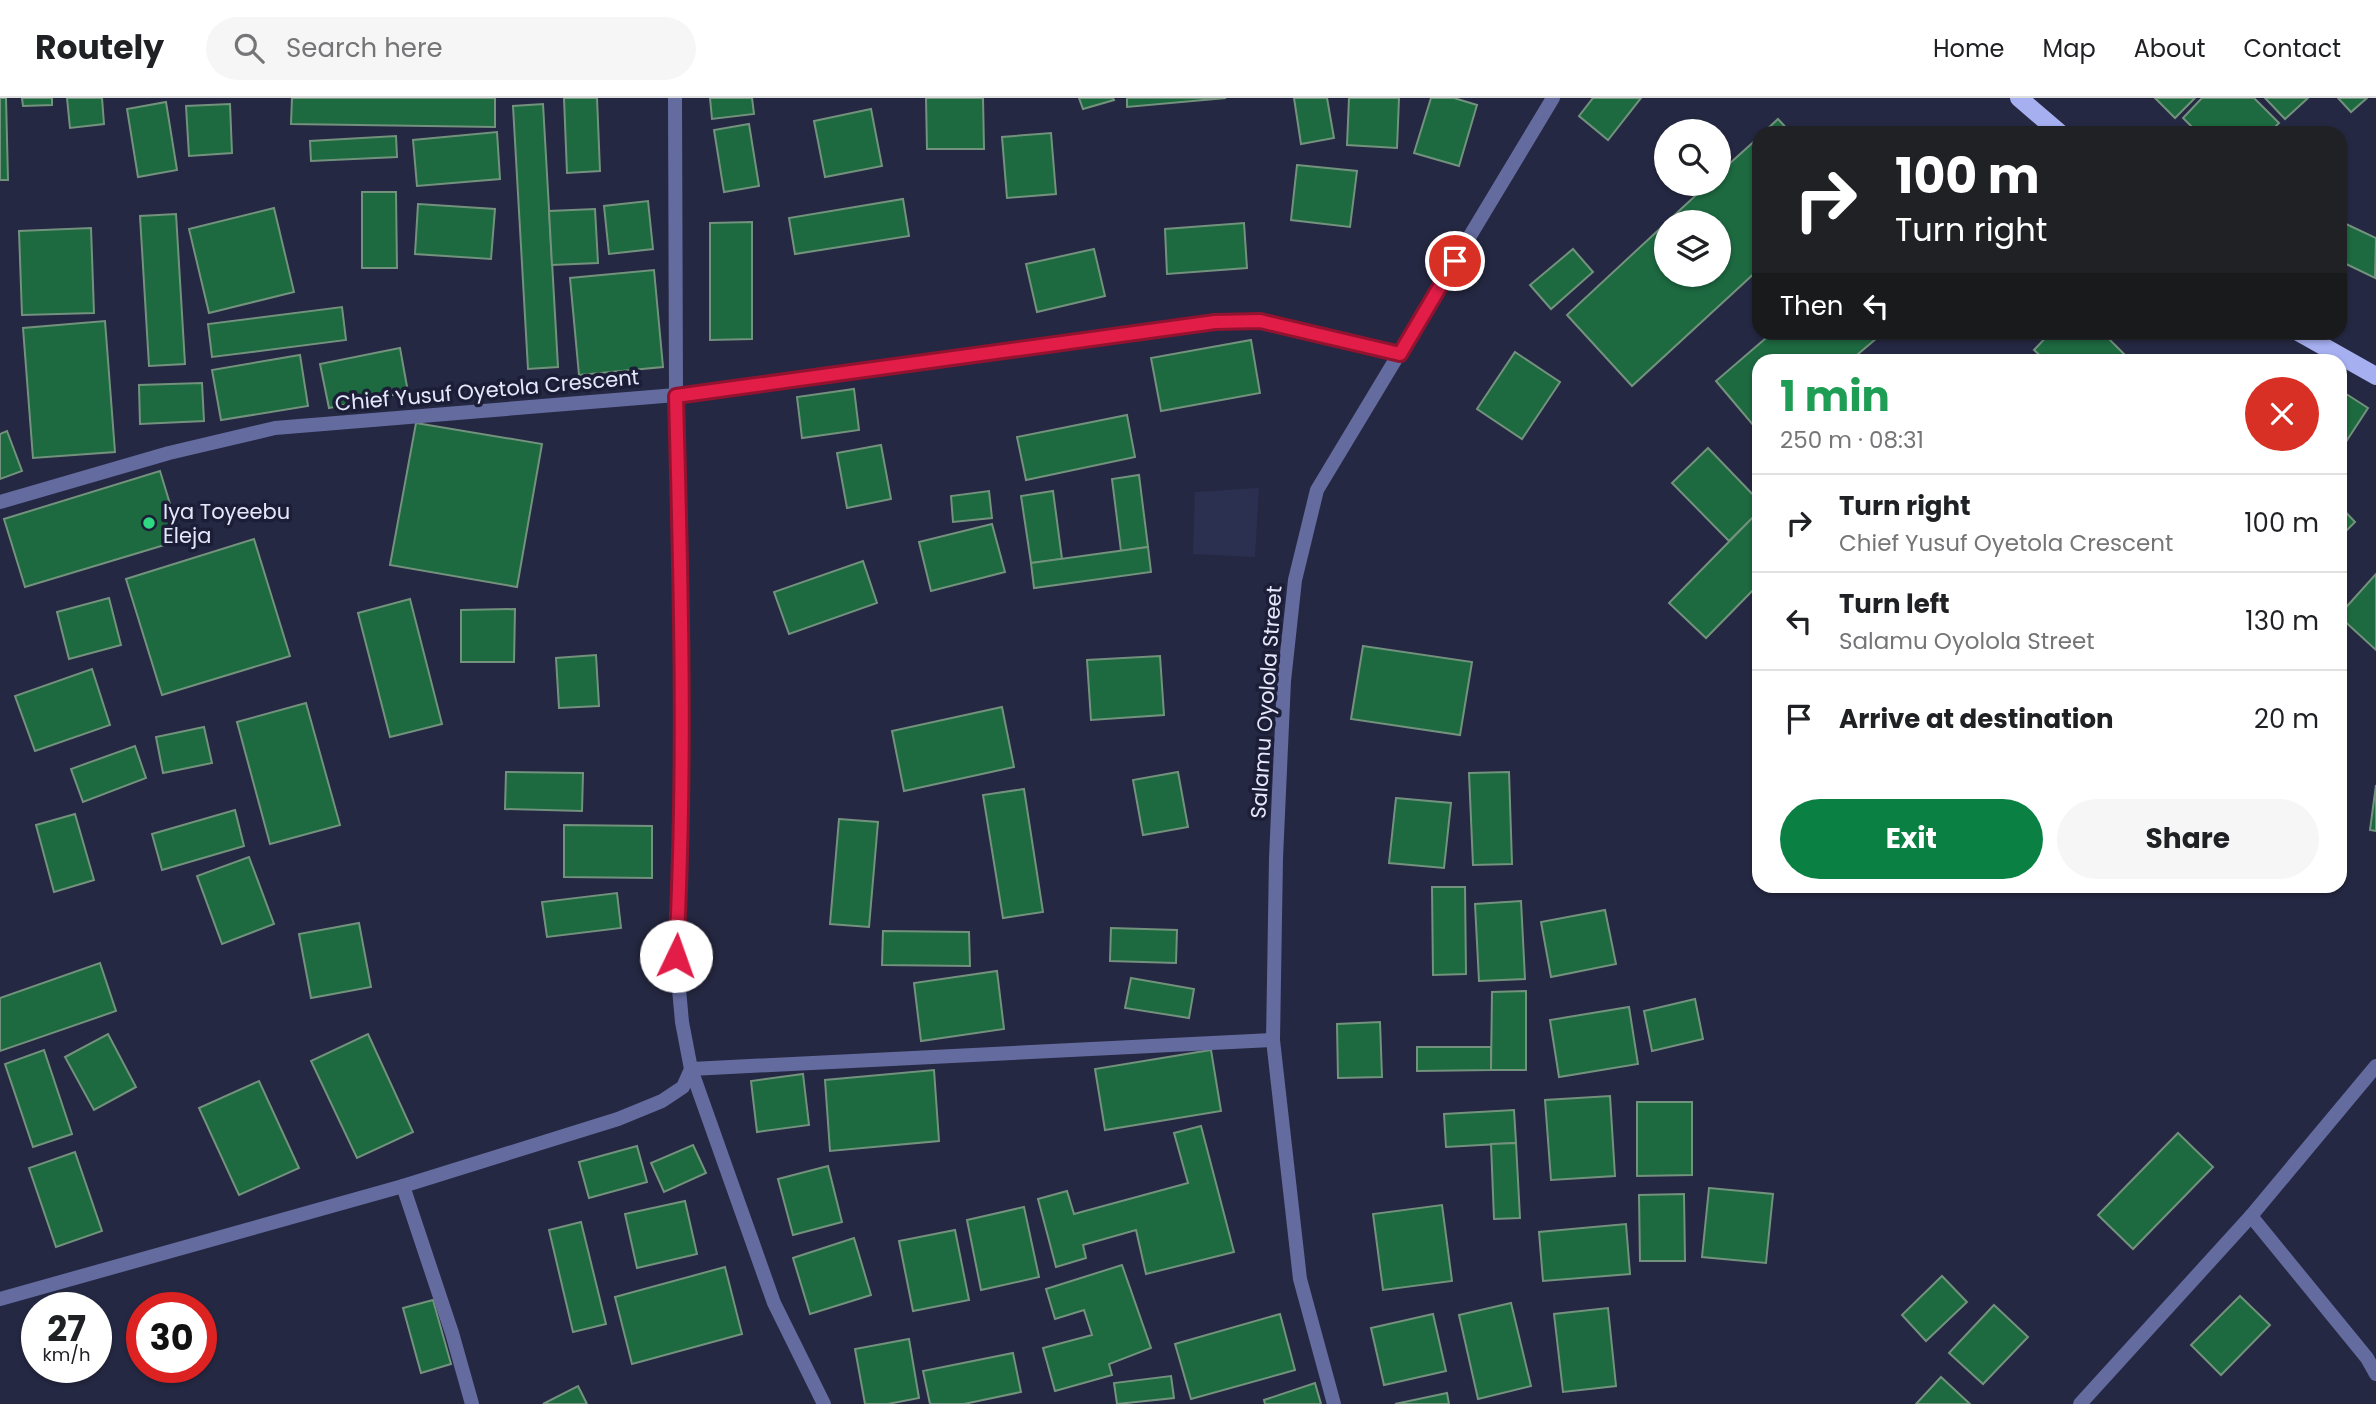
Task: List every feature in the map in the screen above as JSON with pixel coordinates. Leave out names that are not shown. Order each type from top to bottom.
[{"type":"main road","points":[[2019,98],[2052,126]]},
{"type":"main road","points":[[2312,340],[2337,354]]},
{"type":"main road","points":[[2347,360],[2376,376]]},
{"type":"street","points":[[675,98],[676,396],[682,620],[676,956],[682,1022],[691,1069],[774,1303],[824,1404]]},
{"type":"street","name":"Salamu Oyolola Street","points":[[1334,1404],[1300,1279],[1273,1040],[1276,858],[1284,681],[1295,580],[1317,490],[1553,98]]},
{"type":"street","name":"Chief Yusuf Oyetola Crescent","points":[[0,502],[169,453],[275,428],[676,396],[1215,322],[1260,321],[1400,354]]},
{"type":"street","points":[[691,1069],[1273,1040]]},
{"type":"street","points":[[2080,1404],[2250,1216],[2376,1066]]},
{"type":"street","points":[[0,1299],[403,1186],[640,1110],[662,1101],[683,1087],[691,1069]]},
{"type":"street","points":[[403,1186],[452,1333],[472,1404]]},
{"type":"street","points":[[2250,1216],[2367,1358],[2376,1374]]},
{"type":"shaded area","points":[[1259,488],[1255,557],[1193,554],[1195,492]]},
{"type":"building","points":[[0,98],[6,98],[8,180],[0,180]]},
{"type":"building","points":[[22,98],[52,98],[52,105],[23,106]]},
{"type":"building","points":[[67,98],[102,98],[104,124],[70,128]]},
{"type":"building","points":[[292,98],[495,98],[495,127],[291,124]]},
{"type":"building","points":[[564,98],[597,98],[600,171],[567,173]]},
{"type":"building","points":[[710,98],[752,98],[754,114],[712,119]]},
{"type":"building","points":[[926,98],[983,98],[984,149],[927,149]]},
{"type":"building","points":[[1079,98],[1113,98],[1114,100],[1083,109]]},
{"type":"building","points":[[1127,98],[1226,98],[1127,107]]},
{"type":"building","points":[[1294,98],[1327,98],[1334,138],[1301,144]]},
{"type":"building","points":[[1349,98],[1399,98],[1397,148],[1347,145]]},
{"type":"building","points":[[1431,98],[1454,98],[1477,105],[1459,166],[1414,153]]},
{"type":"building","points":[[1593,98],[1641,98],[1608,140],[1579,116]]},
{"type":"building","points":[[2155,98],[2195,98],[2175,118]]},
{"type":"building","points":[[2202,98],[2254,98],[2279,123],[2276,126],[2191,126],[2183,118]]},
{"type":"building","points":[[2265,98],[2308,98],[2285,119]]},
{"type":"building","points":[[2338,98],[2367,98],[2351,112]]},
{"type":"building","points":[[166,102],[177,170],[138,177],[127,109]]},
{"type":"building","points":[[230,104],[232,153],[189,156],[186,106]]},
{"type":"building","points":[[543,104],[558,367],[528,369],[513,106]]},
{"type":"building","points":[[871,109],[882,166],[825,177],[814,121]]},
{"type":"building","points":[[1778,119],[1784,126],[1770,126]]},
{"type":"building","points":[[749,124],[759,186],[724,192],[714,130]]},
{"type":"building","points":[[497,132],[500,179],[417,186],[413,140]]},
{"type":"building","points":[[1051,133],[1056,194],[1007,198],[1002,137]]},
{"type":"building","points":[[396,136],[397,157],[311,161],[310,141]]},
{"type":"building","points":[[1752,143],[1752,275],[1632,386],[1567,315],[1654,234],[1654,287],[1731,287],[1731,210],[1680,210],[1695,196],[1731,196],[1731,162]]},
{"type":"building","points":[[1297,165],[1357,171],[1350,227],[1291,220]]},
{"type":"building","points":[[362,192],[396,192],[397,268],[362,268]]},
{"type":"building","points":[[903,199],[909,236],[795,254],[789,218]]},
{"type":"building","points":[[648,201],[653,249],[609,254],[604,206]]},
{"type":"building","points":[[418,204],[495,209],[491,259],[415,254]]},
{"type":"building","points":[[274,208],[294,292],[209,313],[189,229]]},
{"type":"building","points":[[595,209],[598,263],[552,265],[549,211]]},
{"type":"building","points":[[176,214],[185,364],[149,366],[140,216]]},
{"type":"building","points":[[752,222],[752,339],[710,340],[710,223]]},
{"type":"building","points":[[1244,223],[1247,268],[1167,274],[1165,229]]},
{"type":"building","points":[[2347,224],[2376,238],[2375,278],[2347,264]]},
{"type":"building","points":[[91,228],[94,313],[22,315],[19,231]]},
{"type":"building","points":[[1094,249],[1105,296],[1037,312],[1026,264]]},
{"type":"building","points":[[1573,249],[1593,272],[1551,309],[1530,285]]},
{"type":"building","points":[[654,270],[663,367],[579,375],[570,278]]},
{"type":"building","points":[[342,307],[346,340],[212,357],[208,324]]},
{"type":"building","points":[[105,321],[115,452],[33,458],[23,328]]},
{"type":"building","points":[[1251,340],[1260,393],[1161,411],[1151,358]]},
{"type":"building","points":[[1764,340],[1875,340],[1858,354],[1752,354],[1752,424],[1716,381]]},
{"type":"building","points":[[2043,340],[2110,340],[2124,354],[2038,354],[2034,350]]},
{"type":"building","points":[[400,348],[408,392],[329,408],[320,364]]},
{"type":"building","points":[[1515,352],[1560,382],[1522,439],[1477,409]]},
{"type":"building","points":[[300,355],[308,406],[221,420],[212,370]]},
{"type":"building","points":[[202,383],[204,421],[140,424],[139,385]]},
{"type":"building","points":[[854,389],[859,430],[802,438],[797,397]]},
{"type":"building","points":[[2347,394],[2368,408],[2347,440]]},
{"type":"building","points":[[1127,415],[1135,457],[1026,480],[1017,437]]},
{"type":"building","points":[[416,423],[542,444],[517,587],[390,565]]},
{"type":"building","points":[[7,431],[22,471],[0,479],[0,434]]},
{"type":"building","points":[[881,445],[891,499],[847,508],[837,453]]},
{"type":"building","points":[[1708,448],[1752,494],[1752,519],[1729,541],[1672,483]]},
{"type":"building","points":[[160,471],[181,540],[25,587],[4,519]]},
{"type":"building","points":[[1139,475],[1148,547],[1121,551],[1112,479]]},
{"type":"building","points":[[989,491],[992,518],[953,522],[951,496]]},
{"type":"building","points":[[1053,491],[1062,559],[1031,563],[1021,496]]},
{"type":"building","points":[[2347,513],[2355,522],[2347,530]]},
{"type":"building","points":[[1752,518],[1752,591],[1706,638],[1669,603]]},
{"type":"building","points":[[992,524],[1005,572],[931,591],[919,542]]},
{"type":"building","points":[[254,539],[290,656],[162,695],[126,579]]},
{"type":"building","points":[[1148,547],[1151,572],[1034,588],[1031,563]]},
{"type":"building","points":[[863,561],[877,603],[789,634],[774,592]]},
{"type":"building","points":[[2376,574],[2376,650],[2347,623],[2347,606]]},
{"type":"building","points":[[109,598],[121,645],[69,659],[57,612]]},
{"type":"building","points":[[410,599],[442,724],[390,737],[358,613]]},
{"type":"building","points":[[515,609],[514,662],[461,662],[461,610]]},
{"type":"building","points":[[1363,646],[1472,662],[1460,735],[1351,719]]},
{"type":"building","points":[[596,655],[599,706],[559,708],[556,658]]},
{"type":"building","points":[[1160,656],[1164,715],[1091,720],[1087,660]]},
{"type":"building","points":[[92,669],[110,725],[35,751],[15,696]]},
{"type":"building","points":[[306,703],[340,825],[270,844],[237,722]]},
{"type":"building","points":[[1002,707],[1014,767],[904,791],[892,731]]},
{"type":"building","points":[[204,727],[212,763],[163,773],[156,737]]},
{"type":"building","points":[[135,746],[146,778],[83,802],[71,769]]},
{"type":"building","points":[[506,772],[583,773],[582,811],[505,809]]},
{"type":"building","points":[[1178,772],[1188,827],[1143,835],[1133,780]]},
{"type":"building","points":[[1509,772],[1512,864],[1473,865],[1469,773]]},
{"type":"building","points":[[2376,785],[2376,831],[2370,830]]},
{"type":"building","points":[[1024,789],[1043,912],[1003,918],[983,795]]},
{"type":"building","points":[[1396,798],[1451,803],[1444,868],[1389,863]]},
{"type":"building","points":[[235,810],[244,846],[162,870],[152,834]]},
{"type":"building","points":[[75,814],[94,880],[54,892],[36,825]]},
{"type":"building","points":[[839,819],[878,822],[869,927],[830,924]]},
{"type":"building","points":[[564,825],[652,826],[652,878],[564,877]]},
{"type":"building","points":[[249,857],[274,924],[222,944],[197,876]]},
{"type":"building","points":[[1432,887],[1465,887],[1466,974],[1433,975]]},
{"type":"building","points":[[617,893],[621,928],[547,937],[542,902]]},
{"type":"building","points":[[1521,901],[1525,979],[1479,981],[1475,904]]},
{"type":"building","points":[[1605,910],[1616,964],[1551,977],[1541,922]]},
{"type":"building","points":[[359,923],[371,987],[311,998],[299,934]]},
{"type":"building","points":[[1111,928],[1177,930],[1176,963],[1110,961]]},
{"type":"building","points":[[883,931],[969,932],[970,966],[882,965]]},
{"type":"building","points":[[100,963],[116,1011],[0,1051],[0,998]]},
{"type":"building","points":[[997,971],[1004,1029],[921,1041],[914,983]]},
{"type":"building","points":[[1131,978],[1194,989],[1189,1018],[1125,1008]]},
{"type":"building","points":[[1526,991],[1526,1070],[1491,1070],[1492,992]]},
{"type":"building","points":[[1695,999],[1703,1039],[1652,1051],[1644,1011]]},
{"type":"building","points":[[1629,1007],[1638,1064],[1559,1077],[1550,1020]]},
{"type":"building","points":[[1380,1022],[1382,1077],[1338,1078],[1337,1024]]},
{"type":"building","points":[[108,1034],[136,1087],[94,1110],[65,1057]]},
{"type":"building","points":[[368,1034],[413,1132],[357,1158],[311,1061]]},
{"type":"building","points":[[1417,1047],[1491,1047],[1491,1070],[1417,1071]]},
{"type":"building","points":[[44,1050],[72,1134],[33,1147],[5,1064]]},
{"type":"building","points":[[1211,1050],[1221,1111],[1105,1130],[1095,1069]]},
{"type":"building","points":[[934,1070],[939,1141],[830,1151],[825,1080]]},
{"type":"building","points":[[803,1074],[809,1125],[757,1132],[751,1081]]},
{"type":"building","points":[[259,1081],[299,1168],[239,1195],[199,1108]]},
{"type":"building","points":[[1610,1096],[1615,1176],[1551,1180],[1545,1100]]},
{"type":"building","points":[[1637,1102],[1692,1102],[1692,1175],[1637,1176]]},
{"type":"building","points":[[1514,1110],[1516,1143],[1446,1147],[1444,1114]]},
{"type":"building","points":[[1201,1126],[1234,1252],[1146,1274],[1136,1230],[1083,1245],[1086,1258],[1056,1267],[1038,1199],[1067,1191],[1074,1214],[1188,1183],[1174,1133]]},
{"type":"building","points":[[2178,1133],[2213,1167],[2133,1249],[2098,1215]]},
{"type":"building","points":[[1516,1143],[1520,1218],[1494,1219],[1491,1144]]},
{"type":"building","points":[[693,1145],[706,1173],[664,1192],[651,1163]]},
{"type":"building","points":[[637,1146],[647,1182],[589,1198],[579,1162]]},
{"type":"building","points":[[75,1152],[102,1231],[56,1247],[29,1168]]},
{"type":"building","points":[[828,1166],[842,1222],[793,1235],[778,1179]]},
{"type":"building","points":[[1709,1188],[1773,1194],[1766,1263],[1702,1257]]},
{"type":"building","points":[[1684,1194],[1685,1261],[1640,1261],[1639,1195]]},
{"type":"building","points":[[685,1201],[697,1254],[637,1268],[625,1214]]},
{"type":"building","points":[[1442,1205],[1452,1281],[1383,1290],[1373,1214]]},
{"type":"building","points":[[1024,1207],[1039,1277],[981,1290],[967,1220]]},
{"type":"building","points":[[581,1222],[606,1324],[573,1332],[549,1230]]},
{"type":"building","points":[[1626,1224],[1630,1274],[1543,1281],[1539,1232]]},
{"type":"building","points":[[955,1230],[969,1300],[913,1311],[899,1241]]},
{"type":"building","points":[[854,1238],[871,1295],[810,1314],[793,1258]]},
{"type":"building","points":[[1122,1265],[1151,1348],[1109,1364],[1112,1375],[1055,1391],[1043,1348],[1092,1335],[1084,1310],[1055,1319],[1046,1289]]},
{"type":"building","points":[[725,1267],[742,1334],[632,1364],[615,1297]]},
{"type":"building","points":[[1942,1276],[1967,1302],[1926,1341],[1902,1315]]},
{"type":"building","points":[[2240,1296],[2270,1325],[2221,1375],[2191,1345]]},
{"type":"building","points":[[433,1300],[451,1364],[421,1373],[403,1308]]},
{"type":"building","points":[[1511,1303],[1531,1386],[1478,1399],[1459,1315]]},
{"type":"building","points":[[1994,1305],[2028,1337],[1983,1384],[1949,1353]]},
{"type":"building","points":[[1608,1308],[1616,1386],[1563,1392],[1554,1314]]},
{"type":"building","points":[[1280,1314],[1295,1370],[1191,1399],[1175,1344]]},
{"type":"building","points":[[1433,1314],[1446,1371],[1384,1385],[1371,1328]]},
{"type":"building","points":[[909,1339],[919,1398],[888,1404],[865,1404],[855,1349]]},
{"type":"building","points":[[1013,1353],[1021,1392],[964,1404],[930,1404],[923,1371]]},
{"type":"building","points":[[1171,1376],[1174,1398],[1117,1404],[1114,1383]]},
{"type":"building","points":[[1941,1377],[1970,1404],[1916,1404]]},
{"type":"building","points":[[1315,1383],[1321,1404],[1265,1404],[1264,1400]]},
{"type":"building","points":[[578,1386],[587,1404],[543,1404]]},
{"type":"building","points":[[1447,1393],[1449,1404],[1395,1404]]},
{"type":"place","name":"Iya Toyeebu Eleja","points":[[149,523]]},
{"type":"route","points":[[676,956],[682,620],[676,396],[1215,322],[1260,321],[1400,354],[1455,261]]}]
